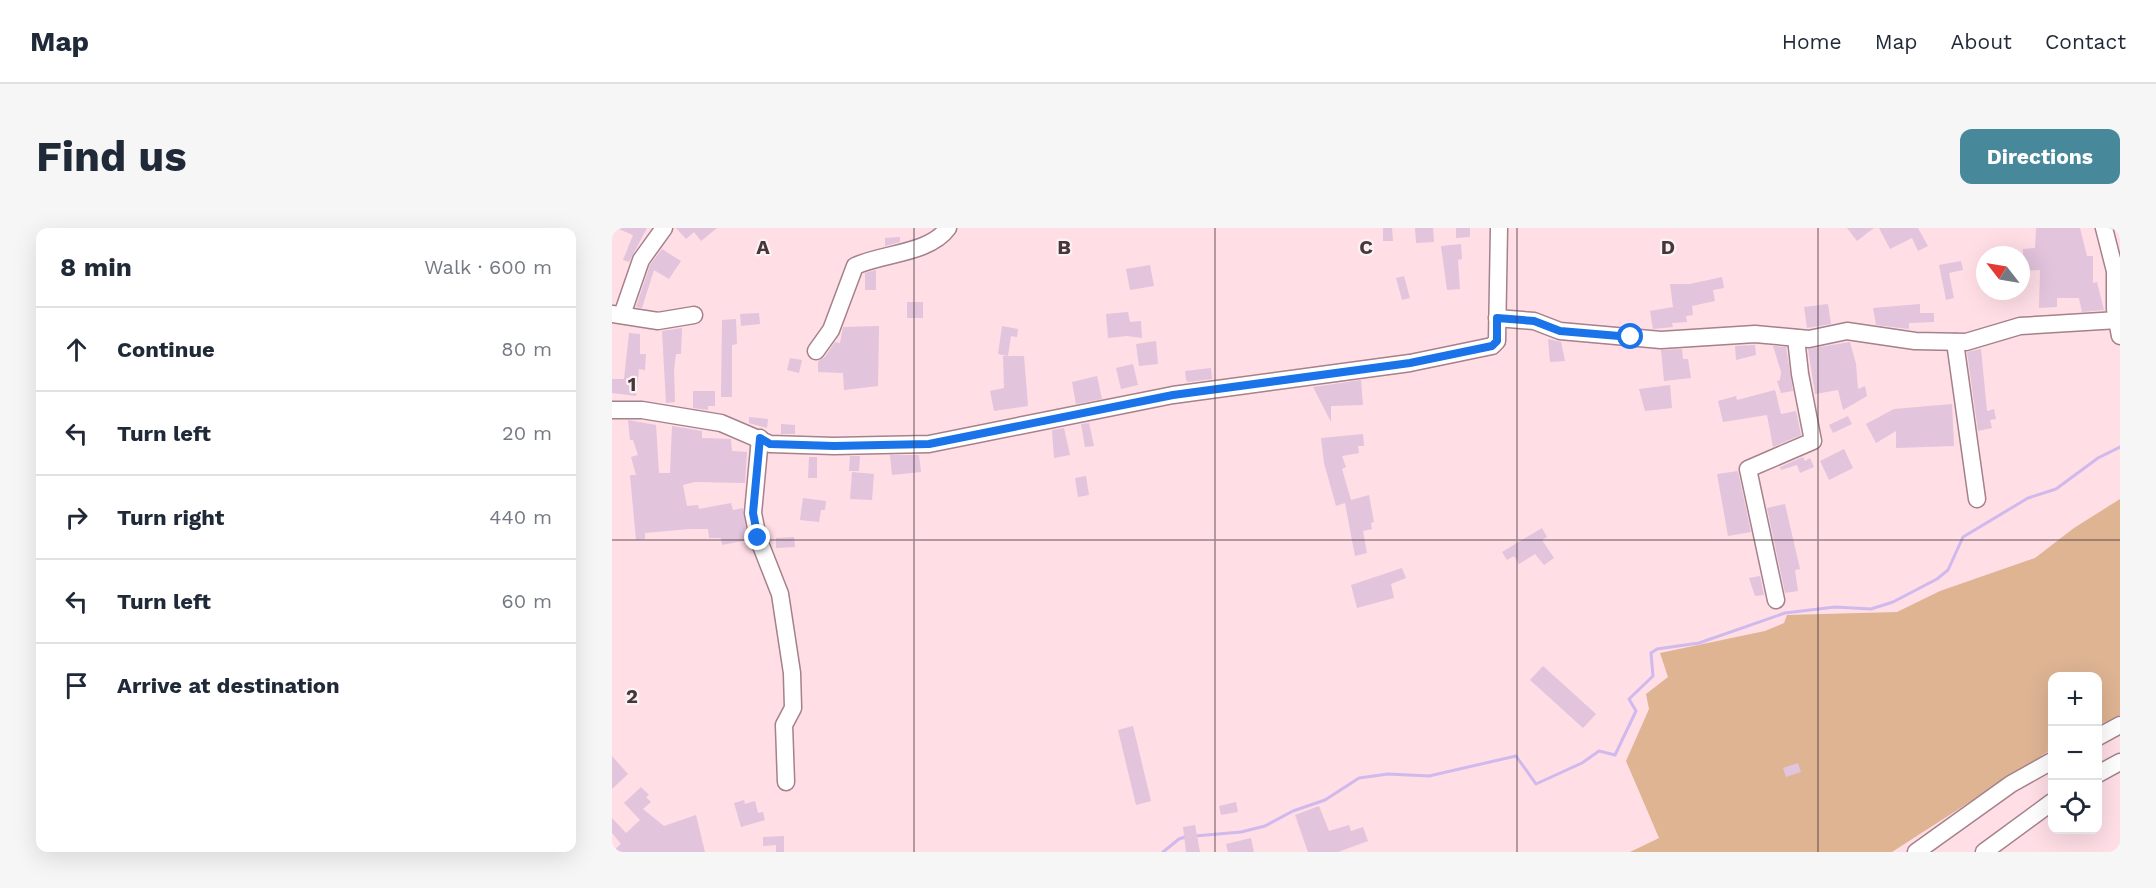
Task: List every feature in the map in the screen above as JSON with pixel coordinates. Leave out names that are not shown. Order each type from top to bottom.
[{"type":"street","points":[[664,228],[641,260],[617,315],[658,321],[694,315]]},
{"type":"street","points":[[816,351],[831,330],[855,266],[873,258],[930,243],[943,235],[948,228]]},
{"type":"street","points":[[612,410],[642,410],[722,423],[770,444],[834,446],[929,444],[1173,395],[1410,363],[1492,346],[1497,341],[1499,228]]},
{"type":"street","points":[[1497,318],[1534,321],[1560,331],[1660,340],[1755,334],[1809,339],[1847,331],[1915,341],[1966,342],[2020,326],[2118,318],[2115,271],[2104,228]]},
{"type":"street","points":[[1776,600],[1748,469],[1814,441],[1800,374],[1796,338]]},
{"type":"street","points":[[1955,342],[1977,499]]},
{"type":"street","points":[[760,438],[753,513],[758,538],[780,594],[792,673],[793,708],[784,725],[786,782]]},
{"type":"street","points":[[2102,734],[2120,725]]},
{"type":"street","points":[[2102,771],[2120,762]]},
{"type":"street","points":[[1916,852],[2011,784],[2048,763]]},
{"type":"street","points":[[1984,852],[2048,805]]},
{"type":"shaded area","points":[[2120,499],[2120,715],[2102,724],[2102,672],[2048,672],[2048,752],[1892,852],[1630,852],[1659,838],[1626,761],[1649,709],[1646,694],[1668,677],[1660,653],[1765,631],[1784,623],[1787,615],[1897,612],[1940,591],[2035,558],[2074,528]]},
{"type":"building","points":[[616,228],[647,228],[629,262],[623,260],[633,235]]},
{"type":"building","points":[[676,228],[717,228],[701,241],[694,232],[686,239]]},
{"type":"building","points":[[1383,228],[1392,228],[1393,241],[1383,241]]},
{"type":"building","points":[[1415,228],[1433,228],[1434,242],[1416,243]]},
{"type":"building","points":[[1456,228],[1470,228],[1470,237],[1456,238]]},
{"type":"building","points":[[1847,228],[1874,228],[1857,241]]},
{"type":"building","points":[[1879,228],[1918,228],[1928,246],[1918,251],[1912,238],[1890,249]]},
{"type":"building","points":[[2036,228],[2080,228],[2087,256],[2093,256],[2093,283],[2097,282],[2104,310],[2082,312],[2079,298],[2057,298],[2057,307],[2039,308],[2040,270],[2030,271],[2030,248],[2035,248]]},
{"type":"building","points":[[900,237],[900,242],[885,246],[885,238]]},
{"type":"building","points":[[1461,244],[1462,259],[1458,260],[1460,289],[1447,290],[1441,246]]},
{"type":"building","points":[[662,249],[681,261],[669,279],[654,270],[642,308],[636,307],[650,265]]},
{"type":"building","points":[[1961,261],[1963,270],[1949,273],[1954,298],[1946,300],[1939,265]]},
{"type":"building","points":[[1150,265],[1154,286],[1130,290],[1126,269]]},
{"type":"building","points":[[876,270],[876,290],[865,290],[865,273]]},
{"type":"building","points":[[1404,276],[1410,298],[1402,300],[1396,278]]},
{"type":"building","points":[[1722,277],[1724,288],[1713,290],[1715,301],[1692,306],[1693,315],[1686,316],[1687,322],[1672,323],[1673,327],[1653,329],[1650,311],[1673,307],[1670,284],[1690,284]]},
{"type":"building","points":[[907,302],[923,302],[923,318],[907,318]]},
{"type":"building","points":[[1828,304],[1831,324],[1807,328],[1804,307]]},
{"type":"building","points":[[1920,304],[1920,313],[1934,313],[1934,322],[1909,323],[1909,329],[1876,325],[1873,308]]},
{"type":"building","points":[[1128,312],[1130,322],[1141,321],[1142,338],[1127,336],[1108,338],[1106,314]]},
{"type":"building","points":[[759,313],[760,324],[741,326],[740,314]]},
{"type":"building","points":[[736,319],[737,344],[732,345],[732,397],[721,397],[722,320]]},
{"type":"building","points":[[879,326],[878,386],[844,390],[843,373],[818,372],[818,361],[825,357],[835,342],[840,343],[843,327]]},
{"type":"building","points":[[1002,326],[1018,329],[1017,337],[1011,336],[1008,356],[998,354]]},
{"type":"building","points":[[682,328],[681,354],[676,354],[674,370],[675,402],[666,403],[662,331]]},
{"type":"building","points":[[629,333],[640,334],[640,354],[646,354],[645,370],[639,369],[636,396],[612,393],[612,379],[624,379]]},
{"type":"building","points":[[1548,339],[1561,342],[1565,361],[1550,362]]},
{"type":"building","points":[[1156,341],[1158,364],[1139,366],[1136,344]]},
{"type":"building","points":[[1850,342],[1856,364],[1858,389],[1865,386],[1867,396],[1843,410],[1838,390],[1815,394],[1808,349]]},
{"type":"building","points":[[1755,345],[1756,355],[1736,360],[1735,346]]},
{"type":"building","points":[[1773,346],[1786,347],[1793,391],[1781,393],[1777,381],[1780,380],[1781,372]]},
{"type":"building","points":[[1682,349],[1683,359],[1688,359],[1691,378],[1664,381],[1661,350]]},
{"type":"building","points":[[1981,349],[1987,411],[1994,409],[1996,419],[1990,420],[1992,428],[1978,431],[1967,352]]},
{"type":"building","points":[[1003,356],[1024,356],[1028,406],[994,411],[990,391],[1004,388]]},
{"type":"building","points":[[790,358],[802,360],[799,373],[787,370]]},
{"type":"building","points":[[1133,364],[1138,385],[1121,389],[1116,368]]},
{"type":"building","points":[[1211,368],[1212,379],[1188,382],[1186,380],[1185,371]]},
{"type":"building","points":[[1097,376],[1102,399],[1076,404],[1072,382]]},
{"type":"building","points":[[1361,380],[1363,405],[1331,406],[1331,422],[1313,387]]},
{"type":"building","points":[[1670,385],[1672,408],[1645,411],[1639,389]]},
{"type":"building","points":[[1775,390],[1781,414],[1796,411],[1801,435],[1773,447],[1767,415],[1723,422],[1718,401],[1736,396],[1737,400]]},
{"type":"building","points":[[693,391],[715,391],[715,406],[708,406],[708,410],[693,408]]},
{"type":"building","points":[[1952,404],[1954,446],[1896,448],[1896,431],[1876,443],[1866,424],[1894,409]]},
{"type":"building","points":[[1848,416],[1852,424],[1833,433],[1829,425]]},
{"type":"building","points":[[749,417],[768,419],[767,428],[749,423]]},
{"type":"building","points":[[628,420],[656,425],[659,473],[670,473],[672,426],[702,431],[702,438],[731,439],[732,451],[747,452],[745,483],[695,482],[683,485],[687,506],[698,505],[699,509],[731,503],[733,510],[743,508],[748,540],[722,545],[721,538],[709,538],[708,529],[690,529],[645,533],[645,539],[636,540],[630,475],[636,475],[631,457],[638,455],[633,440],[630,440]]},
{"type":"building","points":[[1089,423],[1094,446],[1085,447],[1081,424]]},
{"type":"building","points":[[781,424],[795,425],[795,434],[781,434]]},
{"type":"building","points":[[1064,428],[1070,455],[1054,458],[1052,430]]},
{"type":"building","points":[[1363,434],[1364,446],[1358,446],[1359,453],[1342,456],[1346,467],[1342,469],[1351,500],[1369,495],[1374,522],[1371,523],[1372,529],[1363,531],[1367,553],[1355,556],[1345,503],[1336,506],[1324,463],[1321,438]]},
{"type":"building","points":[[1844,449],[1853,468],[1829,480],[1820,461]]},
{"type":"building","points":[[890,455],[919,455],[921,472],[892,475]]},
{"type":"building","points":[[850,456],[860,456],[859,471],[849,471]]},
{"type":"building","points":[[809,457],[817,457],[817,478],[808,478]]},
{"type":"building","points":[[1803,457],[1805,461],[1810,458],[1814,467],[1800,473],[1797,465],[1781,470],[1780,467]]},
{"type":"building","points":[[1738,471],[1751,532],[1728,536],[1717,474]]},
{"type":"building","points":[[852,472],[874,474],[872,500],[850,499]]},
{"type":"building","points":[[1086,476],[1089,495],[1078,497],[1075,478]]},
{"type":"building","points":[[803,498],[826,501],[825,510],[821,510],[819,522],[800,520]]},
{"type":"building","points":[[1785,504],[1800,569],[1795,570],[1798,591],[1785,593],[1767,508]]},
{"type":"building","points":[[1542,528],[1547,537],[1542,540],[1554,558],[1544,565],[1535,554],[1519,564],[1514,556],[1507,560],[1502,552]]},
{"type":"building","points":[[794,537],[795,547],[776,548],[776,538]]},
{"type":"building","points":[[1402,568],[1406,578],[1391,584],[1394,598],[1357,608],[1351,585]]},
{"type":"building","points":[[1760,576],[1764,595],[1755,596],[1749,578]]},
{"type":"building","points":[[1543,666],[1596,714],[1583,728],[1530,680]]},
{"type":"building","points":[[1133,726],[1151,801],[1136,805],[1118,730]]},
{"type":"building","points":[[612,756],[628,774],[612,789]]},
{"type":"building","points":[[1798,763],[1801,772],[1786,777],[1783,768]]},
{"type":"building","points":[[641,787],[649,795],[646,797],[651,802],[643,809],[664,826],[696,815],[705,852],[612,852],[621,844],[612,833],[612,818],[626,833],[640,820],[624,803]]},
{"type":"building","points":[[744,800],[745,804],[755,801],[758,813],[763,812],[765,820],[741,827],[734,803]]},
{"type":"building","points":[[1236,802],[1238,812],[1221,815],[1219,806]]},
{"type":"building","points":[[1319,806],[1329,831],[1349,825],[1351,831],[1363,827],[1368,841],[1338,852],[1308,852],[1295,815]]},
{"type":"building","points":[[1195,825],[1200,852],[1186,852],[1183,827]]},
{"type":"building","points":[[784,836],[784,852],[776,852],[776,845],[763,846],[763,837]]},
{"type":"building","points":[[1251,838],[1254,852],[1228,852],[1226,844]]},
{"type":"waterway","points":[[1195,836],[1241,832],[1265,826],[1293,811],[1325,800],[1359,778],[1388,774],[1429,776],[1516,756],[1536,784],[1582,763],[1599,751],[1615,755],[1636,711],[1629,699],[1653,676],[1651,653],[1657,649],[1699,643],[1785,613],[1835,607],[1871,609],[1893,602],[1937,579],[1948,570],[1963,537],[2028,498],[2056,489],[2098,458],[2120,447]]},
{"type":"waterway","points":[[1163,852],[1185,837]]},
{"type":"route","points":[[758,538],[753,513],[760,438],[770,444],[834,446],[929,444],[1173,395],[1410,363],[1492,346],[1497,341],[1497,318],[1534,321],[1560,331],[1631,337]]}]
